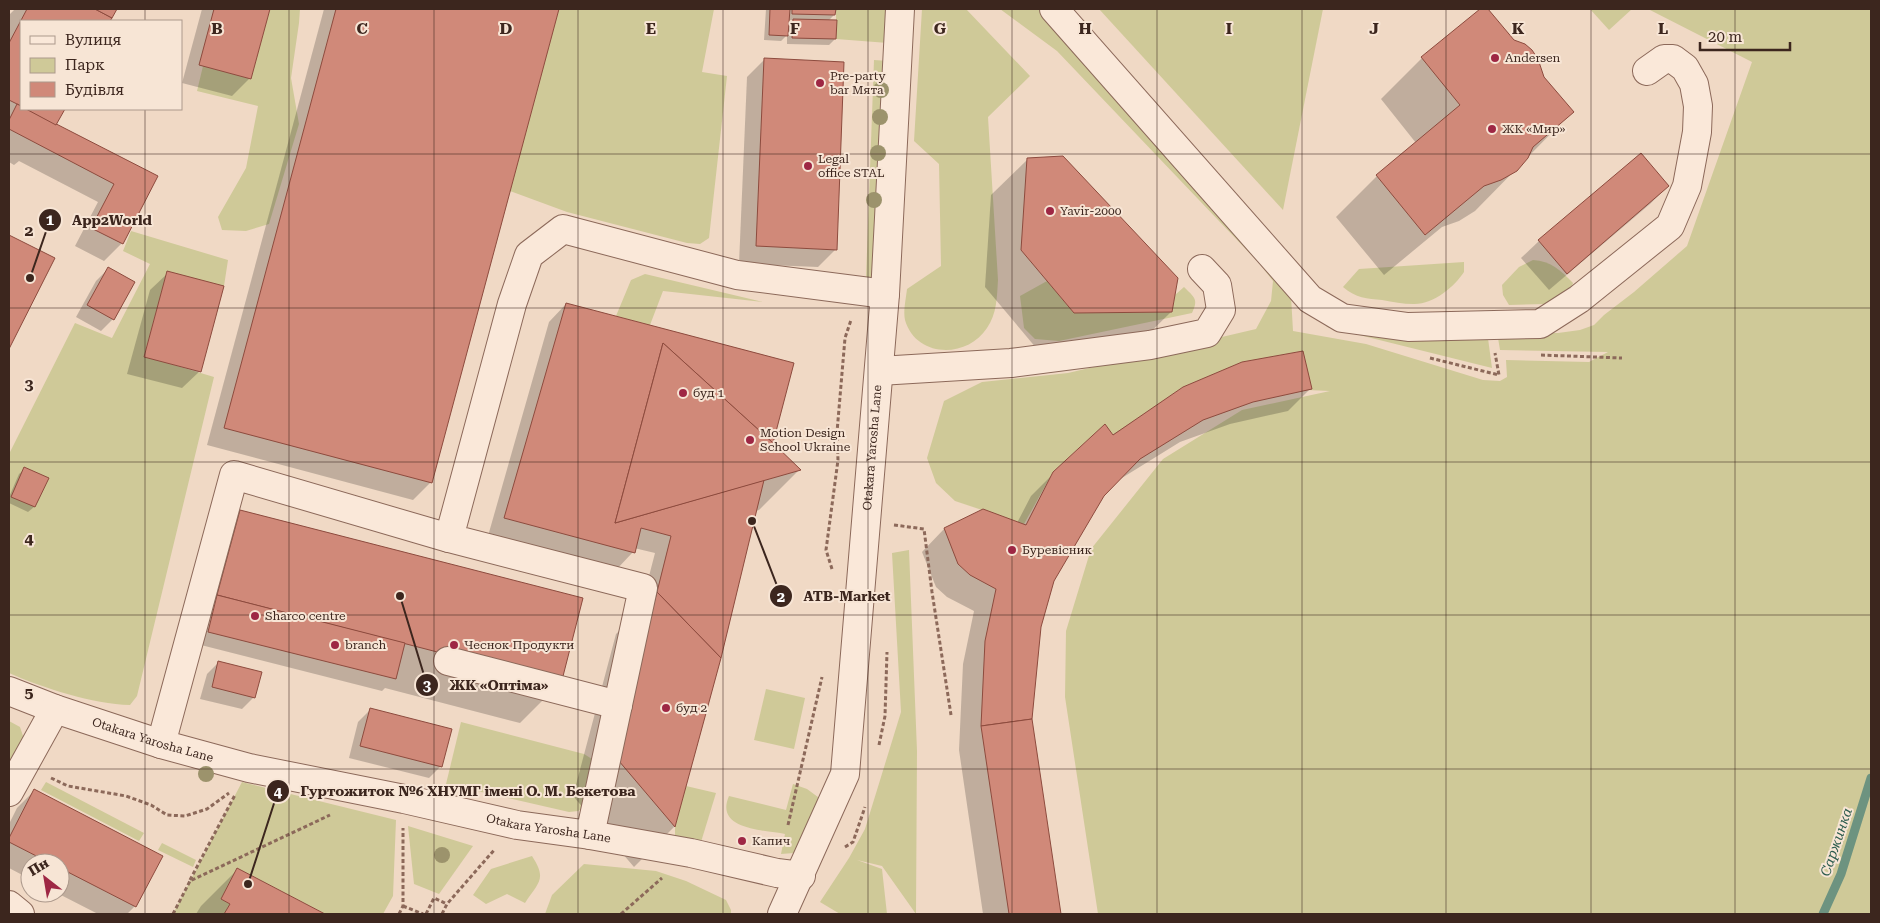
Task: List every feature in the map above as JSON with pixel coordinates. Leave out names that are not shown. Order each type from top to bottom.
[{"type":"street","name":"Otakara Yarosha Lane","points":[[782,914],[801,876],[845,774],[879,371],[873,293],[900,9]]},
{"type":"street","points":[[1054,9],[1310,298],[1342,318],[1408,327],[1540,324],[1579,299],[1670,226],[1687,186],[1697,132],[1698,106],[1694,84],[1684,68],[1673,59],[1664,59],[1647,71]]},
{"type":"street","points":[[449,538],[512,304],[529,255],[563,229],[737,275],[873,293]]},
{"type":"street","points":[[879,371],[1011,363],[1150,345],[1207,333],[1221,310],[1217,285],[1202,269]]},
{"type":"street","points":[[161,744],[234,475],[449,538],[643,588],[590,835]]},
{"type":"street","points":[[448,661],[618,706]]},
{"type":"street","name":"Otakara Yarosha Lane","points":[[9,691],[55,709],[161,744],[244,777],[404,799],[517,825],[590,835],[691,853],[777,873],[801,876]]},
{"type":"street","points":[[9,792],[55,709]]},
{"type":"street","points":[[9,905],[20,914]]},
{"type":"path","points":[[834,578],[826,550],[838,460],[837,432],[845,338],[873,293]]},
{"type":"path","points":[[891,525],[924,529],[951,715]]},
{"type":"path","points":[[788,826],[823,671]]},
{"type":"path","points":[[34,747],[43,770],[50,777],[76,788],[126,796],[151,805],[167,815],[185,816],[207,809],[244,777]]},
{"type":"path","points":[[173,914],[244,777]]},
{"type":"path","points":[[399,914],[403,906],[404,799]]},
{"type":"path","points":[[190,880],[332,814]]},
{"type":"path","points":[[442,914],[447,904],[517,825]]},
{"type":"path","points":[[622,914],[691,853]]},
{"type":"path","points":[[403,906],[425,914],[434,898],[447,904]]},
{"type":"green space","points":[[270,9],[300,9],[291,78],[299,124],[269,224],[246,231],[222,230],[218,217],[246,168],[258,106],[197,91],[203,66],[251,79]]},
{"type":"green space","points":[[559,9],[714,9],[702,72],[727,76],[709,238],[700,244],[687,243],[567,212],[510,191]]},
{"type":"green space","points":[[836,9],[890,9],[888,43],[836,39]]},
{"type":"green space","points":[[922,9],[966,9],[1030,76],[988,117],[998,280],[993,317],[987,328],[978,338],[967,345],[943,350],[920,342],[911,333],[904,317],[907,289],[941,266],[939,164],[914,141]]},
{"type":"green space","points":[[1000,9],[1041,9],[1291,296],[1293,331],[1366,344],[1483,380],[1500,381],[1507,377],[1506,360],[1589,362],[1608,352],[1500,350],[1497,332],[1558,333],[1580,330],[1594,325],[1687,246],[1752,62],[1648,9],[1871,9],[1871,914],[1098,914],[1065,697],[1066,631],[1091,549],[1163,459],[1242,410],[1330,391],[1307,390],[1303,351],[1242,362],[1183,387],[1113,435],[1105,424],[1053,472],[1024,524],[955,501],[936,483],[927,458],[944,401],[982,382],[1068,373],[1256,329],[1271,301],[1273,281],[1259,263],[1057,51]]},
{"type":"green space","points":[[1099,9],[1323,9],[1283,210]]},
{"type":"green space","points":[[1590,9],[1632,9],[1609,30]]},
{"type":"green space","points":[[874,60],[889,61],[873,278],[866,279]]},
{"type":"green space","points":[[131,231],[228,260],[224,286],[166,275],[144,356],[214,377],[137,696],[130,705],[100,702],[68,694],[9,673],[9,454],[75,323],[112,338],[150,264],[123,251]]},
{"type":"green space","points":[[1533,260],[1545,262],[1559,270],[1573,283],[1570,291],[1546,304],[1509,305],[1503,295],[1502,285],[1519,267]]},
{"type":"green space","points":[[1464,262],[1464,272],[1449,289],[1428,302],[1421,304],[1405,304],[1366,298],[1352,294],[1343,287],[1359,269]]},
{"type":"green space","points":[[645,274],[763,302],[663,291],[650,325],[616,316],[631,280]]},
{"type":"green space","points":[[1047,281],[1074,313],[1172,312],[1175,295],[1184,287],[1193,296],[1195,304],[1192,313],[1059,341],[1035,339],[1024,328],[1020,296]]},
{"type":"green space","points":[[1311,301],[1487,331],[1492,368],[1327,327]]},
{"type":"green space","points":[[909,550],[917,751],[916,914],[882,866],[857,860],[882,869],[887,914],[840,914],[820,902],[849,858],[865,829],[901,712],[892,553]]},
{"type":"green space","points":[[766,689],[805,698],[794,749],[754,740]]},
{"type":"green space","points":[[9,721],[20,727],[24,739],[9,780]]},
{"type":"green space","points":[[461,722],[584,754],[592,759],[585,807],[578,811],[569,812],[446,784]]},
{"type":"green space","points":[[46,782],[144,833],[139,841],[41,790]]},
{"type":"green space","points":[[242,782],[396,820],[393,896],[383,914],[325,914],[237,868],[221,899],[230,904],[224,914],[173,914]]},
{"type":"green space","points":[[793,784],[807,789],[822,800],[794,853],[781,854],[785,834],[744,826],[735,822],[729,816],[726,807],[729,796],[786,810]]},
{"type":"green space","points":[[686,786],[716,793],[701,842],[675,839],[675,827]]},
{"type":"green space","points":[[408,826],[473,846],[439,894],[414,884]]},
{"type":"green space","points":[[162,843],[196,860],[193,867],[158,850]]},
{"type":"green space","points":[[532,856],[537,864],[540,875],[537,885],[525,903],[507,894],[486,904],[473,895],[491,869]]},
{"type":"green space","points":[[584,864],[656,871],[686,881],[726,900],[731,914],[545,914],[552,895]]},
{"type":"building","points":[[27,9],[95,9],[112,18],[111,20],[21,20]]},
{"type":"building","points":[[95,9],[117,9],[112,18]]},
{"type":"building","points":[[214,9],[270,9],[251,79],[199,65]]},
{"type":"building","points":[[336,9],[559,9],[432,483],[224,428]]},
{"type":"building","points":[[770,9],[790,9],[788,36],[769,35]]},
{"type":"building","points":[[792,9],[836,9],[835,15],[792,14]]},
{"type":"building","name":"ЖК «Мир»","points":[[1480,9],[1488,9],[1514,40],[1525,44],[1532,50],[1538,59],[1544,77],[1574,112],[1533,147],[1528,158],[1517,171],[1501,180],[1484,186],[1425,235],[1376,175],[1460,105],[1421,57]]},
{"type":"building","points":[[793,19],[837,20],[836,39],[792,38]]},
{"type":"building","points":[[20,22],[20,106],[9,100],[9,43]]},
{"type":"building","points":[[764,58],[844,62],[837,250],[756,246]]},
{"type":"building","points":[[17,104],[20,106],[20,110],[29,110],[158,176],[123,244],[91,228],[114,184],[9,129],[9,120]]},
{"type":"building","points":[[28,110],[64,110],[56,125]]},
{"type":"building","points":[[1641,153],[1669,186],[1567,274],[1538,240]]},
{"type":"building","points":[[1063,156],[1178,278],[1172,312],[1074,313],[1021,250],[1027,158]]},
{"type":"building","points":[[9,235],[55,258],[9,349]]},
{"type":"building","points":[[108,267],[135,282],[114,320],[87,305]]},
{"type":"building","points":[[167,271],[224,286],[201,372],[144,357]]},
{"type":"building","points":[[566,303],[794,363],[773,443],[663,343],[615,523],[764,480],[721,658],[657,592],[671,536],[641,528],[635,553],[504,518]]},
{"type":"building","name":"буд 1","points":[[663,343],[773,443],[801,470],[615,523]]},
{"type":"building","name":"Буревісник","points":[[1303,351],[1312,389],[1253,402],[1203,420],[1140,459],[1104,496],[1054,581],[1041,627],[1032,719],[981,726],[985,641],[996,589],[970,575],[958,564],[944,528],[983,509],[1026,525],[1053,472],[1105,424],[1113,435],[1183,387],[1242,362]]},
{"type":"building","points":[[24,467],[49,478],[35,507],[11,497]]},
{"type":"building","points":[[240,510],[583,598],[561,684],[217,595]]},
{"type":"building","name":"буд 2","points":[[657,592],[721,658],[675,827],[613,754]]},
{"type":"building","points":[[217,595],[405,643],[396,679],[208,632]]},
{"type":"building","points":[[218,661],[262,672],[255,698],[212,687]]},
{"type":"building","points":[[370,708],[452,729],[442,767],[360,746]]},
{"type":"building","points":[[1032,719],[1061,914],[1009,914],[981,726]]},
{"type":"building","points":[[34,789],[163,856],[136,907],[70,873],[70,853],[30,853],[9,842],[9,838]]},
{"type":"building","points":[[237,868],[325,914],[224,914],[230,904],[221,899]]},
{"type":"waterway","name":"Саржинка","points":[[1823,914],[1841,874],[1871,778]]},
{"type":"place","name":"Andersen","points":[[1495,58]]},
{"type":"place","name":"Pre-party bar Мята","points":[[820,83]]},
{"type":"place","name":"ЖК «Мир»","points":[[1492,129]]},
{"type":"place","name":"Legal office STAL","points":[[808,166]]},
{"type":"place","name":"Yavir-2000","points":[[1050,211]]},
{"type":"place","name":"App2World","points":[[30,278]]},
{"type":"place","name":"буд 1","points":[[683,393]]},
{"type":"place","name":"Motion Design School Ukraine","points":[[750,440]]},
{"type":"place","name":"ATB-Market","points":[[752,521]]},
{"type":"place","name":"Буревісник","points":[[1012,550]]},
{"type":"place","name":"ЖК «Оптіма»","points":[[400,596]]},
{"type":"place","name":"Sharco centre","points":[[255,616]]},
{"type":"place","name":"branch","points":[[335,645]]},
{"type":"place","name":"Чеснок Продукти","points":[[454,645]]},
{"type":"place","name":"буд 2","points":[[666,708]]},
{"type":"place","name":"Капич","points":[[742,841]]},
{"type":"place","name":"Гуртожиток №6 ХНУМГ імені О. М. Бекетова","points":[[248,884]]}]
